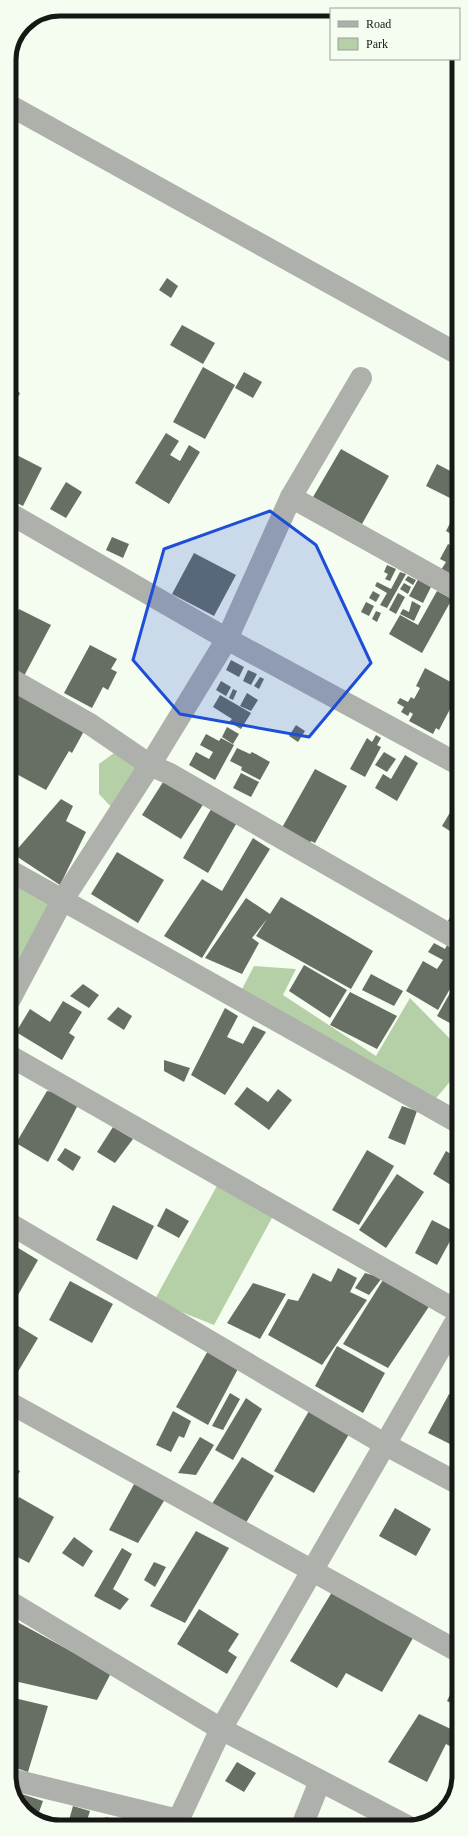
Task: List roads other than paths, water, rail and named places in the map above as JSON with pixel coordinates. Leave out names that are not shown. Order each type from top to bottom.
[{"type":"street","points":[[16,108],[452,351]]},
{"type":"street","points":[[16,988],[62,901],[150,765],[227,639],[291,497],[361,378]]},
{"type":"street","points":[[291,497],[452,587]]},
{"type":"street","points":[[16,517],[227,639],[452,761]]},
{"type":"street","points":[[16,682],[90,724],[150,765],[170,774],[452,937]]},
{"type":"street","points":[[16,874],[452,1119]]},
{"type":"street","points":[[16,1059],[452,1308]]},
{"type":"street","points":[[16,1228],[386,1445],[452,1480]]},
{"type":"street","points":[[177,1820],[220,1729],[386,1445],[452,1328]]},
{"type":"street","points":[[16,1406],[452,1648]]},
{"type":"street","points":[[16,1606],[220,1729],[395,1820]]},
{"type":"street","points":[[17,1781],[165,1820]]},
{"type":"street","points":[[304,1820],[320,1781]]}]
